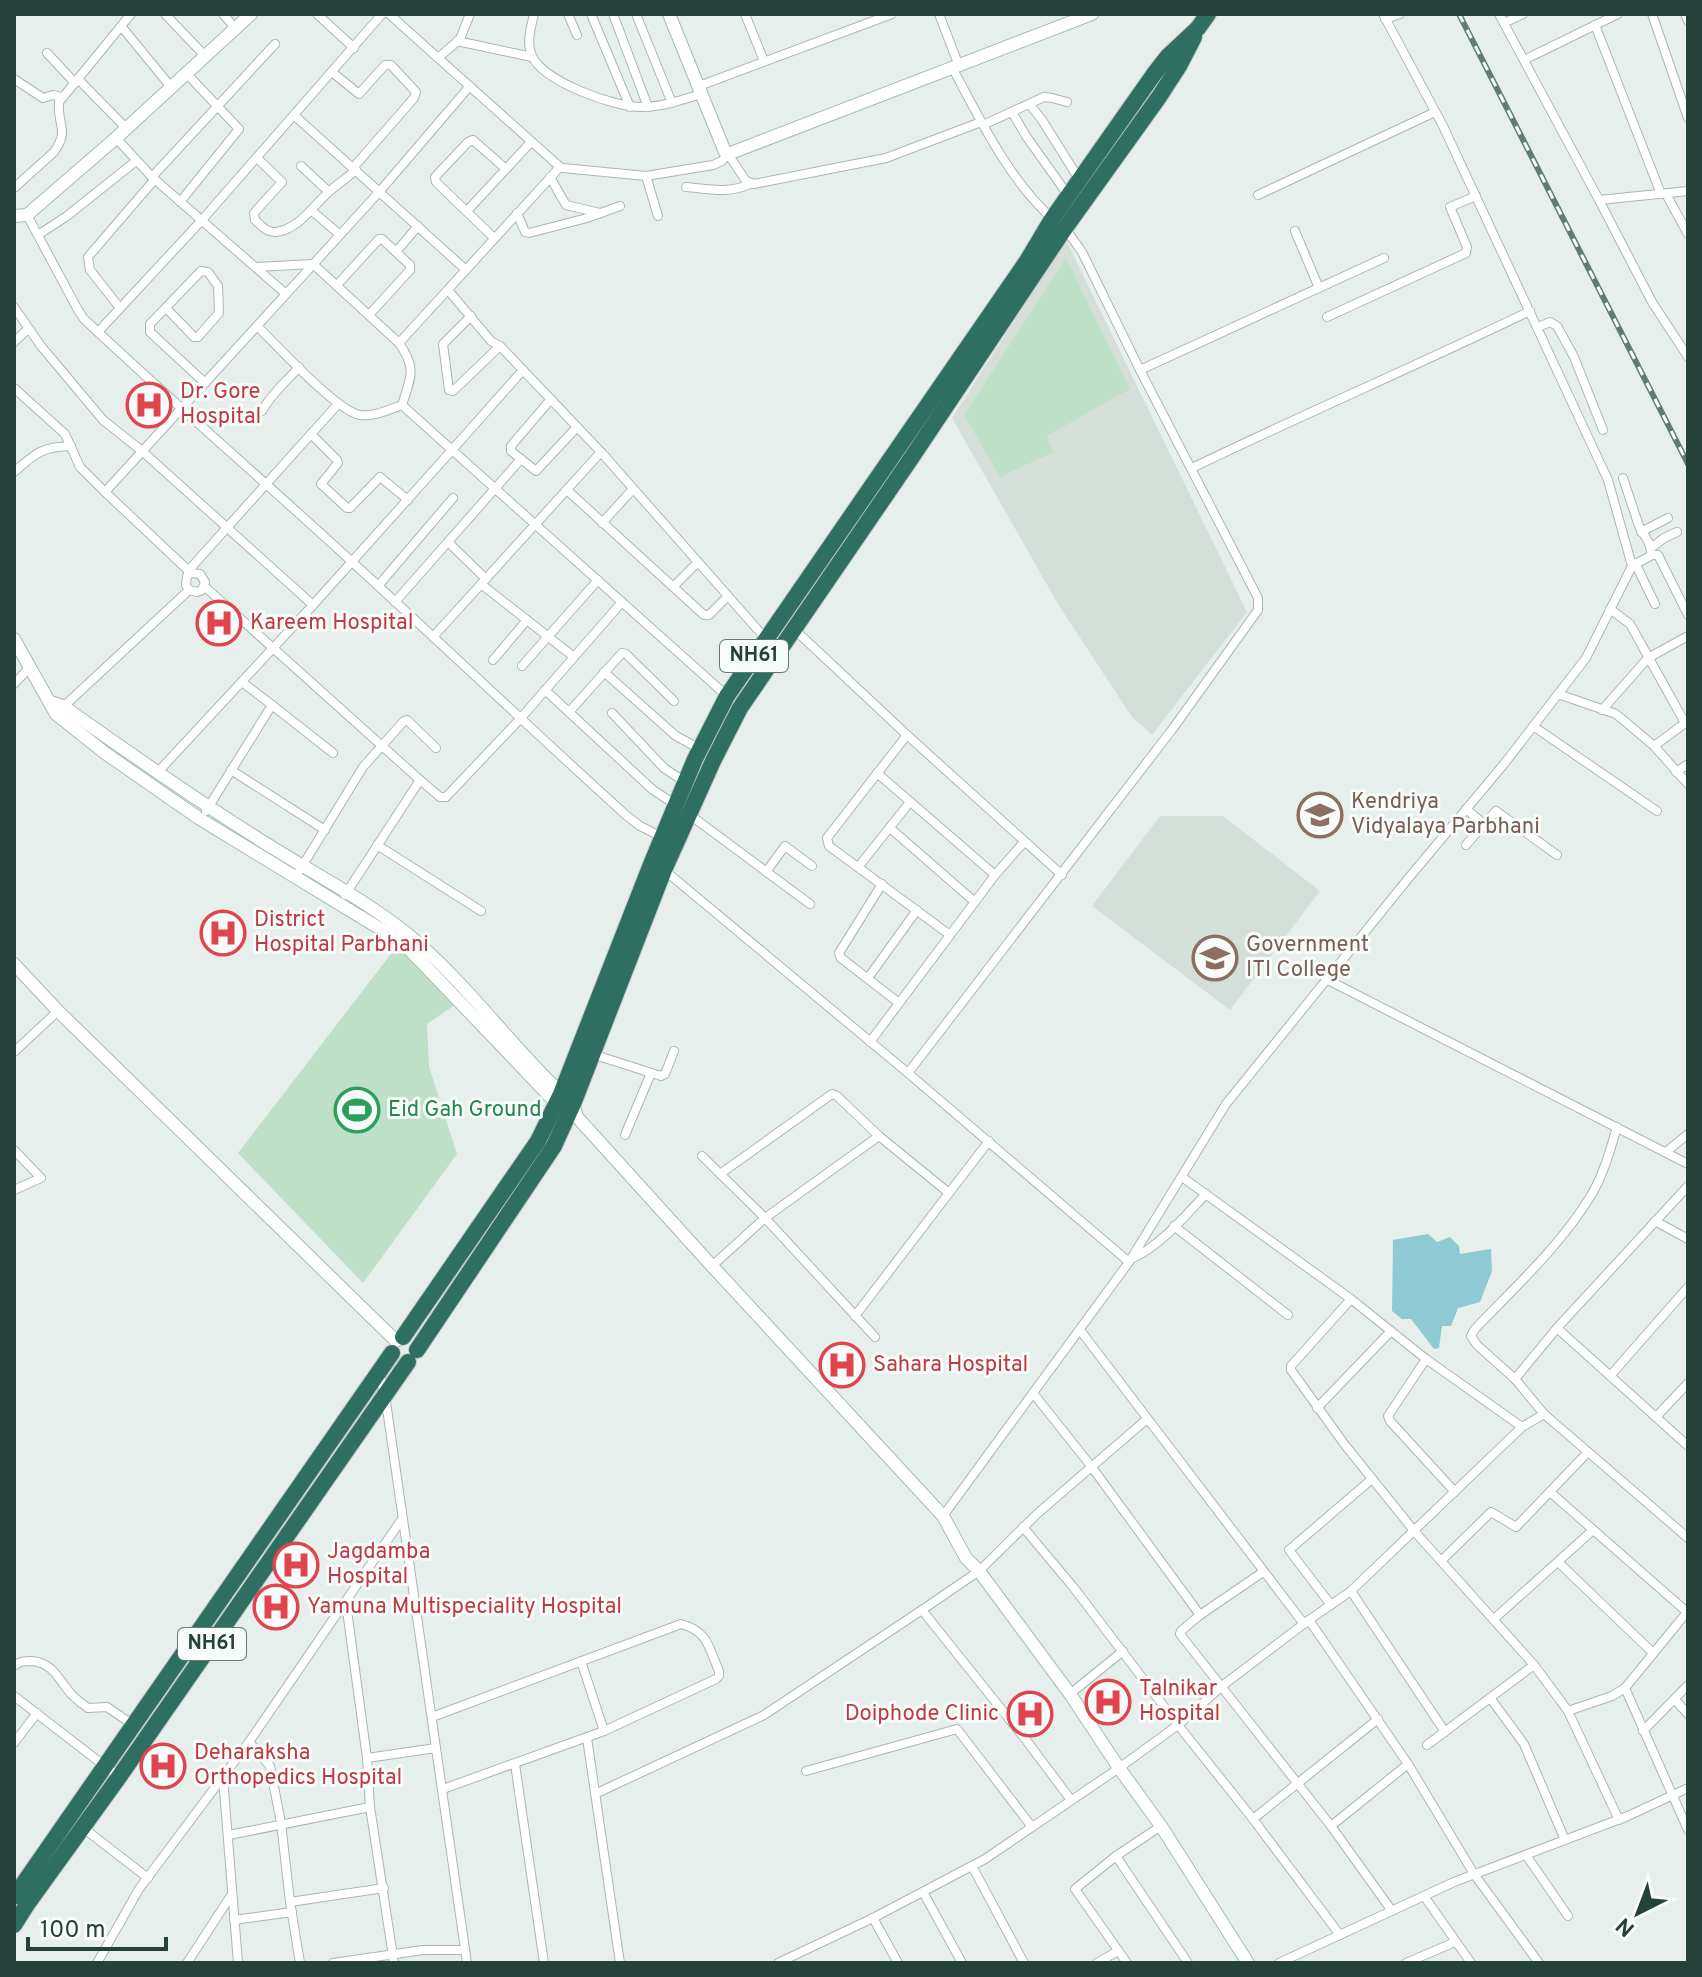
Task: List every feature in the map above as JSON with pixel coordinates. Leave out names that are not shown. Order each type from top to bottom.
[{"type":"highway","name":"NH61","points":[[14,1925],[413,1356],[554,1146],[658,866],[682,810],[740,708],[912,457],[1059,224],[1068,196],[1168,56],[1203,19]]},
{"type":"highway","name":"NH61","points":[[682,810],[685,783],[727,696],[1018,274],[1159,97],[1203,19]]},
{"type":"highway","points":[[770,634],[790,634]]},
{"type":"highway","name":"NH61","points":[[14,1897],[538,1141],[567,1107],[592,1053],[658,866]]},
{"type":"highway","points":[[411,1339],[413,1356],[400,1362],[397,1344],[411,1339]]},
{"type":"street","points":[[14,188],[54,152],[62,139],[58,106],[61,97],[131,14]]},
{"type":"street","points":[[165,14],[205,56]]},
{"type":"street","points":[[223,14],[235,28]]},
{"type":"street","points":[[251,14],[116,138],[21,216],[38,235],[78,310],[98,332],[627,816],[670,840]]},
{"type":"street","points":[[317,14],[354,48]]},
{"type":"street","points":[[98,332],[295,116],[382,14]]},
{"type":"street","points":[[389,14],[560,167],[646,176],[713,165],[728,154],[1092,14]]},
{"type":"street","points":[[438,58],[462,35],[470,14]]},
{"type":"street","points":[[532,57],[529,34],[534,14]]},
{"type":"street","points":[[568,14],[577,35]]},
{"type":"street","points":[[591,14],[630,107]]},
{"type":"street","points":[[613,14],[648,107]]},
{"type":"street","points":[[636,14],[672,103]]},
{"type":"street","points":[[669,14],[725,152],[750,184]]},
{"type":"street","points":[[745,14],[764,61]]},
{"type":"street","points":[[457,41],[532,57],[548,72],[579,91],[604,101],[630,107],[648,107],[672,103],[764,61],[892,14]]},
{"type":"street","points":[[908,1073],[1174,727],[1258,610],[1258,598],[1082,252],[1031,197],[982,124],[955,67],[939,14]]},
{"type":"street","points":[[1400,14],[1384,17],[1435,112],[1538,327],[1608,480],[1634,564],[1655,604]]},
{"type":"street","points":[[1523,14],[1502,18],[1652,302],[1688,357]]},
{"type":"street","points":[[1524,60],[1618,14]]},
{"type":"street","points":[[1652,14],[1688,118]]},
{"type":"street","points":[[1685,14],[1688,21]]},
{"type":"street","points":[[1595,25],[1663,194],[1688,234]]},
{"type":"street","points":[[121,26],[171,87]]},
{"type":"street","points":[[120,308],[90,270],[88,257],[217,105],[275,44]]},
{"type":"street","points":[[47,53],[126,128]]},
{"type":"street","points":[[257,158],[282,182],[254,213],[255,220],[265,229],[276,232],[290,227],[355,169],[416,92],[391,65],[385,65],[359,94],[332,72]]},
{"type":"street","points":[[180,202],[238,132],[238,126],[186,73]]},
{"type":"street","points":[[14,79],[43,98],[53,95],[61,97]]},
{"type":"street","points":[[105,492],[380,191],[469,87]]},
{"type":"street","points":[[686,187],[733,190],[886,158],[1047,97],[1067,102]]},
{"type":"street","points":[[1030,105],[1080,180]]},
{"type":"street","points":[[1012,112],[1068,196]]},
{"type":"street","points":[[1258,195],[1435,112]]},
{"type":"street","points":[[295,116],[466,270]]},
{"type":"street","points":[[116,138],[153,178],[286,294]]},
{"type":"street","points":[[494,238],[436,182],[435,177],[473,140],[506,169]]},
{"type":"street","points":[[467,211],[531,142]]},
{"type":"street","points":[[38,235],[136,161]]},
{"type":"street","points":[[301,166],[328,191]]},
{"type":"street","points":[[399,343],[560,167]]},
{"type":"street","points":[[646,176],[658,216]]},
{"type":"street","points":[[550,177],[566,205],[601,213]]},
{"type":"street","points":[[1599,200],[1688,191]]},
{"type":"street","points":[[1327,317],[1466,253],[1467,247],[1450,207],[1476,196]]},
{"type":"street","points":[[517,213],[522,229],[529,233],[582,220],[620,206]]},
{"type":"street","points":[[311,210],[339,234]]},
{"type":"street","points":[[396,252],[418,226]]},
{"type":"street","points":[[1295,231],[1319,288]]},
{"type":"street","points":[[337,285],[379,239],[410,265],[410,270],[369,315]]},
{"type":"street","points":[[1140,370],[1384,258]]},
{"type":"street","points":[[256,267],[313,264],[399,343],[412,367],[402,405]]},
{"type":"street","points":[[166,308],[194,337],[198,337],[219,313],[217,284],[208,272],[201,271],[150,324],[150,332],[205,383]]},
{"type":"street","points":[[448,290],[491,341],[500,346],[601,452],[728,596],[770,634]]},
{"type":"street","points":[[14,307],[28,329],[103,420],[142,451],[313,605]]},
{"type":"street","points":[[1192,468],[1530,311]]},
{"type":"street","points":[[471,316],[443,344],[449,390],[453,391],[500,346]]},
{"type":"street","points":[[1538,327],[1550,322],[1557,326],[1574,357],[1603,430]]},
{"type":"street","points":[[257,326],[338,404],[356,415],[371,416],[402,405]]},
{"type":"street","points":[[14,342],[28,329]]},
{"type":"street","points":[[262,411],[270,397],[299,367]]},
{"type":"street","points":[[153,778],[523,370]]},
{"type":"street","points":[[14,388],[65,434],[80,467],[105,492],[190,572],[200,574],[204,586],[440,797],[446,797],[520,719],[622,602]]},
{"type":"street","points":[[551,399],[511,446],[511,451],[534,471],[538,470],[577,427]]},
{"type":"street","points":[[189,590],[186,581],[190,572],[338,404]]},
{"type":"street","points":[[402,405],[727,696]]},
{"type":"street","points":[[311,434],[338,463],[321,484],[347,508],[380,477],[408,500]]},
{"type":"street","points":[[14,472],[48,447],[71,446]]},
{"type":"street","points":[[433,637],[601,452]]},
{"type":"street","points":[[395,602],[521,459]]},
{"type":"street","points":[[1623,478],[1641,532],[1651,551],[1658,555],[1688,615]]},
{"type":"street","points":[[602,523],[633,489]]},
{"type":"street","points":[[567,490],[707,616],[728,596]]},
{"type":"street","points":[[378,586],[453,498]]},
{"type":"street","points":[[1641,532],[1668,518]]},
{"type":"street","points":[[943,1516],[1130,1260],[1226,1104],[1586,658],[1634,564],[1677,532]]},
{"type":"street","points":[[448,542],[483,582],[574,657]]},
{"type":"street","points":[[673,587],[698,562]]},
{"type":"street","points":[[522,666],[598,580]]},
{"type":"street","points":[[189,590],[197,592],[204,586]]},
{"type":"street","points":[[60,710],[189,590]]},
{"type":"street","points":[[1610,609],[1627,621],[1686,722],[1654,746]]},
{"type":"street","points":[[493,660],[527,620]]},
{"type":"street","points":[[790,634],[1062,875]]},
{"type":"street","points":[[1602,710],[1648,658],[1688,636]]},
{"type":"street","points":[[14,639],[50,702],[105,753],[209,807],[346,892],[417,942],[452,977],[567,1107],[943,1516],[966,1558],[979,1571],[1070,1694],[1161,1826],[1248,1963]]},
{"type":"street","points":[[569,712],[624,653],[674,701]]},
{"type":"street","points":[[14,684],[30,667]]},
{"type":"street","points":[[604,672],[676,736],[700,749]]},
{"type":"street","points":[[242,682],[333,753]]},
{"type":"street","points":[[545,690],[653,790],[810,904]]},
{"type":"street","points":[[1558,694],[1616,714],[1654,746],[1688,784]]},
{"type":"street","points":[[200,819],[272,705]]},
{"type":"street","points":[[60,710],[114,742],[200,819],[408,948],[567,1107]]},
{"type":"street","points":[[612,713],[664,768],[685,783]]},
{"type":"street","points":[[295,878],[363,767],[404,721],[407,720],[436,748]]},
{"type":"street","points":[[1533,726],[1657,811]]},
{"type":"street","points":[[907,735],[827,838],[829,846],[950,935]]},
{"type":"street","points":[[105,753],[114,742]]},
{"type":"street","points":[[1676,772],[1688,764]]},
{"type":"street","points":[[231,770],[325,830]]},
{"type":"street","points":[[877,773],[995,875]]},
{"type":"street","points":[[339,905],[420,780]]},
{"type":"street","points":[[859,866],[910,802]]},
{"type":"street","points":[[1466,809],[1484,824]]},
{"type":"street","points":[[1466,845],[1496,811],[1557,855]]},
{"type":"street","points":[[890,828],[975,902]]},
{"type":"street","points":[[870,1042],[995,875],[1024,842]]},
{"type":"street","points":[[377,845],[481,911]]},
{"type":"street","points":[[766,872],[785,846],[812,866]]},
{"type":"street","points":[[658,866],[1130,1260]]},
{"type":"street","points":[[882,884],[839,950],[841,958],[899,1003]]},
{"type":"street","points":[[868,978],[917,910]]},
{"type":"street","points":[[14,964],[397,1344]]},
{"type":"street","points":[[1326,979],[1688,1164]]},
{"type":"street","points":[[14,1052],[58,1011]]},
{"type":"street","points":[[592,1053],[663,1076],[674,1051]]},
{"type":"street","points":[[625,1135],[651,1073]]},
{"type":"street","points":[[720,1174],[832,1094],[949,1193]]},
{"type":"street","points":[[1617,1127],[1603,1171],[1575,1219],[1471,1336],[1515,1379],[1544,1414],[1688,1538]]},
{"type":"street","points":[[1666,1152],[1688,1134]]},
{"type":"street","points":[[712,1266],[765,1218],[879,1136]]},
{"type":"street","points":[[855,1316],[989,1141]]},
{"type":"street","points":[[14,1150],[41,1178],[14,1190]]},
{"type":"street","points":[[702,1156],[765,1218],[875,1337]]},
{"type":"street","points":[[1182,1177],[1522,1427]]},
{"type":"street","points":[[1515,1379],[1557,1328],[1688,1186]]},
{"type":"street","points":[[1130,1260],[1145,1253],[1206,1194]]},
{"type":"street","points":[[1655,1221],[1688,1239]]},
{"type":"street","points":[[1174,1226],[1288,1315]]},
{"type":"street","points":[[1610,1376],[1688,1287]]},
{"type":"street","points":[[1351,1299],[1290,1367],[1317,1408],[1372,1479],[1534,1665],[1568,1711],[1619,1820]]},
{"type":"street","points":[[1557,1328],[1688,1446]]},
{"type":"street","points":[[1080,1330],[1378,1719],[1474,1874],[1539,1963]]},
{"type":"street","points":[[1317,1408],[1391,1331]]},
{"type":"street","points":[[1426,1359],[1389,1414],[1389,1419],[1455,1492]]},
{"type":"street","points":[[378,1372],[385,1395],[467,1963]]},
{"type":"street","points":[[1656,1417],[1688,1383]]},
{"type":"street","points":[[1033,1393],[1091,1466],[1200,1615]]},
{"type":"street","points":[[778,1963],[972,1866],[1119,1768],[1178,1725],[1222,1686],[1351,1591],[1522,1427],[1544,1414]]},
{"type":"street","points":[[595,1794],[764,1715],[922,1610],[979,1571],[1023,1527],[1147,1419]]},
{"type":"street","points":[[1441,1561],[1490,1513],[1515,1527],[1588,1452]]},
{"type":"street","points":[[1331,1605],[1289,1550],[1372,1479]]},
{"type":"street","points":[[1550,1492],[1688,1611],[1625,1688],[1612,1696],[1568,1711]]},
{"type":"street","points":[[97,1963],[139,1889],[249,1742],[402,1519]]},
{"type":"street","points":[[1023,1527],[1123,1651],[1340,1935]]},
{"type":"street","points":[[1494,1619],[1593,1530]]},
{"type":"street","points":[[1558,1562],[1652,1652]]},
{"type":"street","points":[[1263,1572],[1200,1615],[1180,1634],[1331,1826],[1392,1911]]},
{"type":"street","points":[[1351,1591],[1445,1732]]},
{"type":"street","points":[[346,1602],[367,1758],[370,1807],[393,1959]]},
{"type":"street","points":[[922,1610],[1071,1800]]},
{"type":"street","points":[[432,1717],[681,1624],[703,1635],[719,1671],[716,1679],[604,1731],[443,1789]]},
{"type":"street","points":[[1070,1694],[1123,1651]]},
{"type":"street","points":[[14,1666],[21,1661],[37,1661],[46,1665],[88,1708],[107,1707],[132,1724]]},
{"type":"street","points":[[581,1661],[604,1731]]},
{"type":"street","points":[[1427,1745],[1534,1665]]},
{"type":"street","points":[[1643,1731],[1688,1685]]},
{"type":"street","points":[[1625,1688],[1688,1830]]},
{"type":"street","points":[[14,1696],[119,1777]]},
{"type":"street","points":[[1491,1699],[1524,1744],[1565,1840]]},
{"type":"street","points":[[1675,1700],[1688,1714]]},
{"type":"street","points":[[14,1743],[37,1713]]},
{"type":"street","points":[[1253,1819],[1378,1719]]},
{"type":"street","points":[[806,1771],[957,1729],[1032,1827]]},
{"type":"street","points":[[587,1738],[620,1963]]},
{"type":"street","points":[[249,1742],[270,1765],[300,1963]]},
{"type":"street","points":[[367,1758],[436,1748]]},
{"type":"street","points":[[515,1764],[544,1963]]},
{"type":"street","points":[[1331,1826],[1408,1764]]},
{"type":"street","points":[[223,1778],[238,1963]]},
{"type":"street","points":[[1279,1963],[1474,1874],[1619,1820],[1688,1788]]},
{"type":"street","points":[[229,1835],[370,1807]]},
{"type":"street","points":[[82,1826],[148,1878]]},
{"type":"street","points":[[1127,1963],[1075,1890],[1116,1856],[1161,1826]]},
{"type":"street","points":[[1526,1855],[1568,1916]]},
{"type":"street","points":[[1116,1856],[1188,1963]]},
{"type":"street","points":[[972,1866],[1024,1963]]},
{"type":"street","points":[[290,1902],[384,1888]]},
{"type":"street","points":[[923,1892],[962,1963]]},
{"type":"street","points":[[187,1963],[232,1893]]},
{"type":"street","points":[[1424,1896],[1471,1963]]},
{"type":"street","points":[[234,1920],[292,1912]]},
{"type":"street","points":[[873,1918],[898,1963]]},
{"type":"street","points":[[1406,1963],[1455,1942]]},
{"type":"street","points":[[333,1963],[393,1959],[423,1950],[465,1950]]},
{"type":"street","points":[[1097,1963],[1118,1951]]},
{"type":"shaded area","points":[[1066,240],[1247,612],[1152,735],[1132,717],[1058,604],[952,418]]},
{"type":"shaded area","name":"Government ITI College","points":[[1160,816],[1223,816],[1320,891],[1230,1010],[1092,906]]},
{"type":"green space","points":[[1066,258],[1130,389],[1047,436],[1054,452],[1000,477],[964,415]]},
{"type":"green space","name":"Eid Gah Ground","points":[[397,946],[459,1002],[427,1024],[429,1067],[457,1154],[363,1283],[238,1153]]},
{"type":"water","points":[[1428,1234],[1437,1242],[1450,1237],[1459,1246],[1460,1254],[1491,1249],[1492,1271],[1480,1302],[1458,1308],[1451,1326],[1442,1326],[1439,1348],[1434,1349],[1411,1319],[1402,1319],[1392,1311],[1393,1240]]},
{"type":"railway","points":[[1459,14],[1688,464]]},
{"type":"place","name":"Dr. Gore Hospital","points":[[149,405]]},
{"type":"place","name":"Kareem Hospital","points":[[219,623]]},
{"type":"place","name":"Kendriya Vidyalaya Parbhani","points":[[1320,815]]},
{"type":"place","name":"District Hospital Parbhani","points":[[223,933]]},
{"type":"place","name":"Government ITI College","points":[[1215,958]]},
{"type":"place","name":"Eid Gah Ground","points":[[357,1110]]},
{"type":"place","name":"Sahara Hospital","points":[[842,1365]]},
{"type":"place","name":"Jagdamba Hospital","points":[[296,1565]]},
{"type":"place","name":"Yamuna Multispeciality Hospital","points":[[276,1607]]},
{"type":"place","name":"Talnikar Hospital","points":[[1108,1702]]},
{"type":"place","name":"Doiphode Clinic","points":[[1030,1714]]},
{"type":"place","name":"Deharaksha Orthopedics Hospital","points":[[163,1766]]}]
